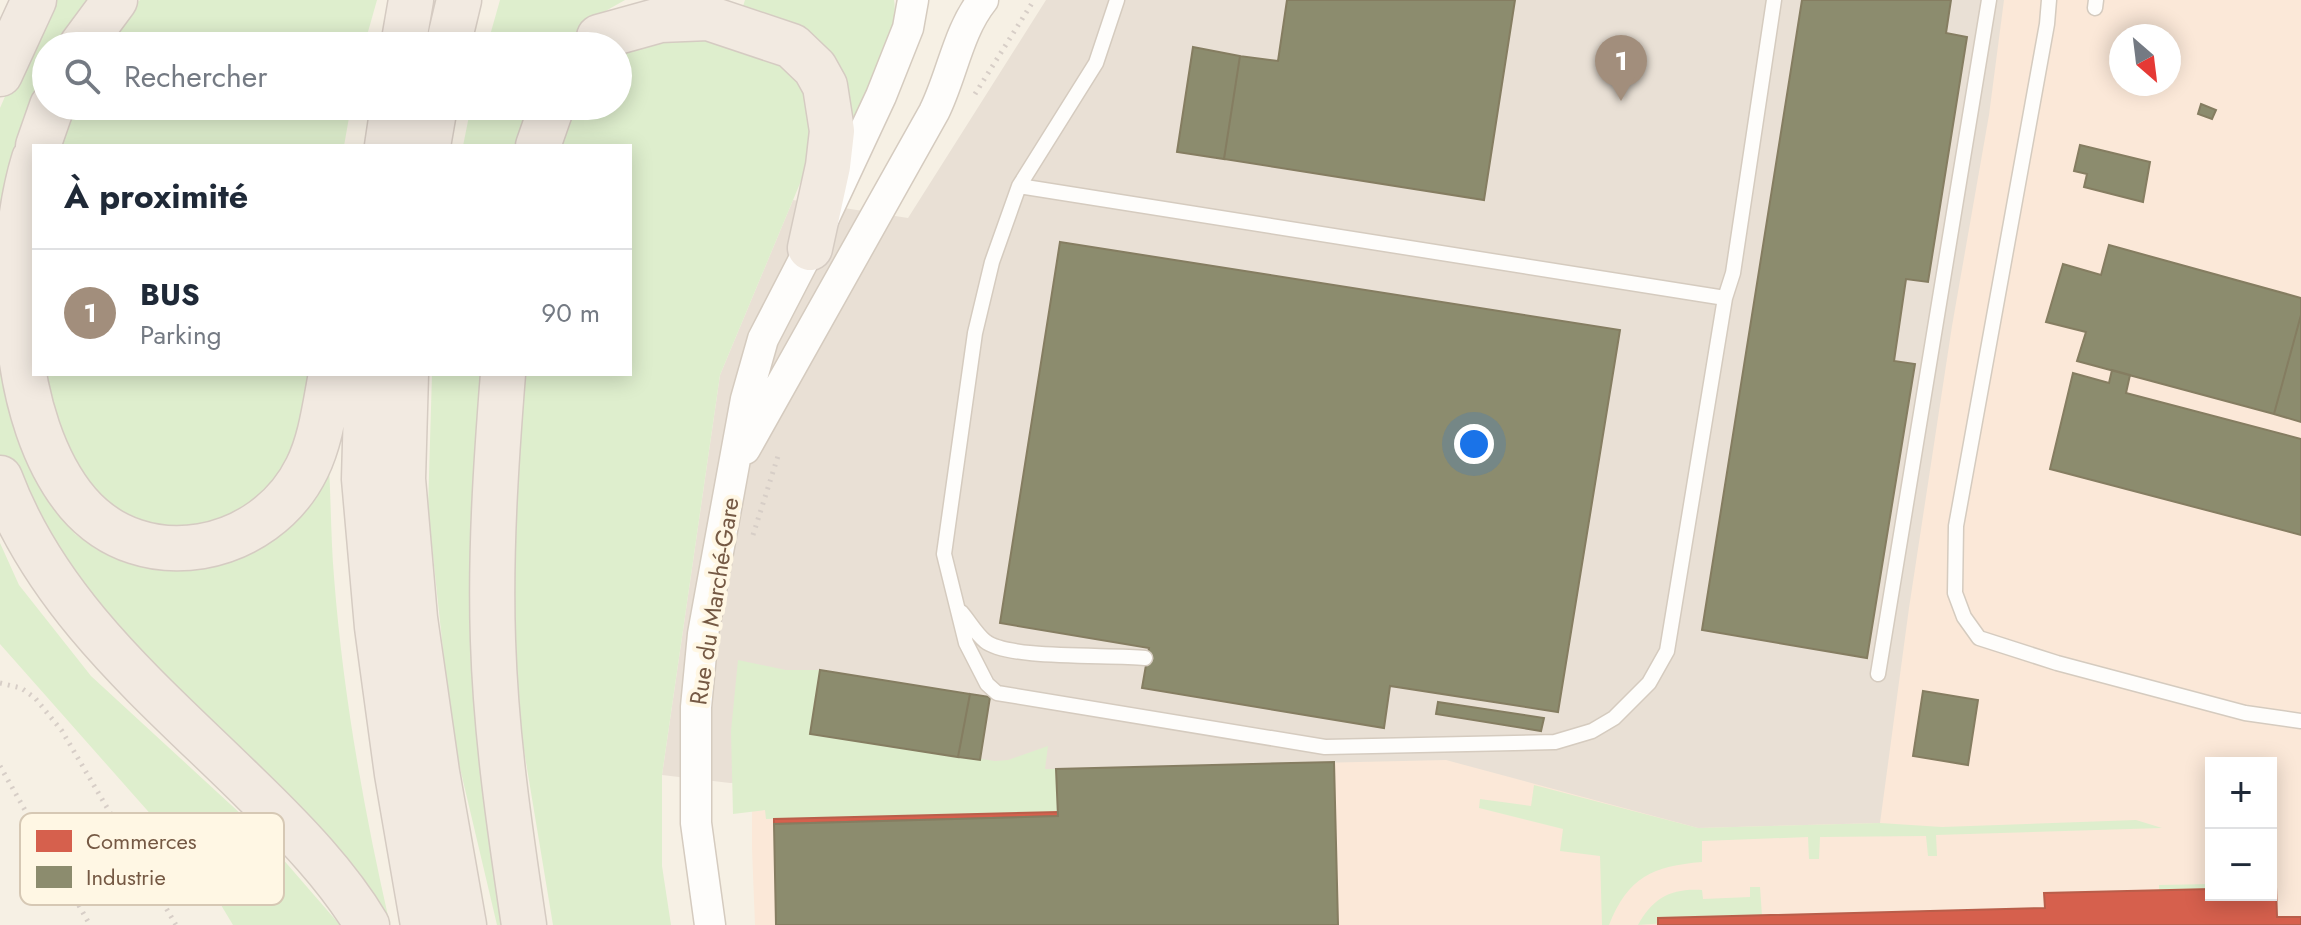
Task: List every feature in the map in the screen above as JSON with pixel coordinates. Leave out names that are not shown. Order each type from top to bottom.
[{"type":"highway","points":[[0,74],[34,0]]},
{"type":"highway","points":[[91,32],[115,0]]},
{"type":"highway","points":[[405,32],[411,0]]},
{"type":"highway","points":[[614,32],[675,0]]},
{"type":"highway","points":[[625,32],[660,20],[708,18],[792,46],[815,68],[825,86],[832,131],[828,166],[810,248]]},
{"type":"highway","points":[[39,144],[47,120]]},
{"type":"highway","points":[[387,144],[391,120]]},
{"type":"highway","points":[[428,144],[433,120]]},
{"type":"highway","points":[[539,144],[547,120]]},
{"type":"highway","points":[[32,168],[23,207],[17,285],[17,315],[27,391],[38,426],[64,482],[94,519],[117,534],[167,549],[194,549],[223,542],[250,530],[273,513],[308,467],[331,376]]},
{"type":"highway","points":[[367,376],[364,479],[377,627],[397,774],[423,925]]},
{"type":"highway","points":[[406,376],[403,479],[415,618],[439,788],[464,925]]},
{"type":"highway","points":[[503,376],[494,506],[493,641],[503,786],[524,925]]},
{"type":"highway","points":[[0,478],[51,578],[80,618],[114,656],[273,813]]},
{"type":"highway","points":[[284,823],[311,850],[367,925]]},
{"type":"street","name":"Rue du Marché-Gare","points":[[710,925],[696,823],[696,707],[703,634],[746,399],[763,339],[810,248],[881,96],[908,28],[913,0]]},
{"type":"street","points":[[735,468],[934,112],[947,86],[968,25],[983,0]]},
{"type":"lane","points":[[1117,0],[1096,63],[1019,186],[984,290],[945,534],[946,572],[959,608],[966,643],[987,684],[1003,695],[1325,747],[1555,742],[1592,731],[1614,718],[1654,676],[1667,651],[1725,298],[1733,273],[1774,0]]},
{"type":"lane","points":[[1878,674],[1989,0]]},
{"type":"lane","points":[[2049,0],[1956,526],[1955,593],[1970,628],[1979,638],[2057,663],[2245,713],[2301,721]]},
{"type":"lane","points":[[1019,186],[1725,298]]},
{"type":"lane","points":[[959,608],[984,641],[999,647],[1028,653],[1145,658]]},
{"type":"path","points":[[968,106],[1034,0]]},
{"type":"path","points":[[753,536],[782,445]]},
{"type":"path","points":[[0,683],[21,688],[35,698],[62,731],[110,813]]},
{"type":"path","points":[[0,766],[27,813]]},
{"type":"path","points":[[79,905],[90,925]]},
{"type":"path","points":[[164,905],[176,925]]},
{"type":"shaded area","points":[[1046,0],[2004,0],[1989,115],[1952,326],[1909,608],[1880,823],[1698,828],[1446,760],[1056,769],[730,783],[662,775],[720,375],[793,200],[908,218]]},
{"type":"shaded area","points":[[1075,0],[2301,0],[2301,925],[755,925],[752,681]]},
{"type":"green space","points":[[51,0],[93,0],[71,32],[34,32]]},
{"type":"green space","points":[[140,0],[377,0],[368,32],[110,32]]},
{"type":"green space","points":[[500,0],[625,0],[595,17],[582,32],[491,32]]},
{"type":"green space","points":[[745,0],[894,0],[887,46],[850,125],[747,15],[743,6]]},
{"type":"green space","points":[[683,27],[782,56],[805,81],[816,145],[720,375],[662,775],[662,866],[671,925],[553,925],[514,690],[516,422],[520,376],[632,376],[632,144],[554,144],[563,120],[632,120],[632,43]]},
{"type":"green space","points":[[32,35],[32,105],[0,254],[0,108]]},
{"type":"green space","points":[[61,120],[349,120],[344,144],[54,144]]},
{"type":"green space","points":[[468,120],[529,120],[522,144],[463,144]]},
{"type":"green space","points":[[0,323],[38,478],[56,510],[75,534],[123,562],[152,569],[182,571],[211,568],[241,557],[329,467],[333,563],[343,665],[363,796],[390,925],[379,925],[284,825],[284,813],[273,813],[153,686],[0,463]]},
{"type":"green space","points":[[42,376],[312,376],[308,407],[281,482],[219,529],[138,529],[82,486]]},
{"type":"green space","points":[[432,376],[488,376],[511,925],[497,925],[452,734],[428,509]]},
{"type":"green space","points":[[0,543],[19,585],[91,676],[240,813],[150,813],[0,644]]},
{"type":"green space","points":[[738,660],[786,670],[820,670],[811,734],[995,761],[1008,760],[1048,746],[1045,769],[1056,769],[1058,812],[766,819],[765,810],[733,814],[731,731]]},
{"type":"green space","points":[[1534,785],[1698,828],[1880,823],[1942,827],[2136,820],[2162,828],[1936,835],[1937,856],[1928,856],[1926,836],[1820,837],[1819,859],[1809,859],[1808,837],[1702,841],[1702,862],[1669,867],[1644,877],[1625,895],[1609,925],[1602,925],[1600,856],[1560,851],[1563,829],[1479,808],[1480,799],[1531,806]]},
{"type":"green space","points":[[284,860],[340,925],[233,925],[221,905],[284,905]]},
{"type":"green space","points":[[2205,884],[2205,889],[2159,891],[2159,885]]},
{"type":"green space","points":[[1750,887],[1760,887],[1762,916],[1638,925],[1650,908],[1672,893],[1702,890],[1703,899],[1750,897]]},
{"type":"building: Commerces","points":[[1058,812],[1058,816],[774,824],[774,819]]},
{"type":"building: Commerces","points":[[2205,889],[2205,901],[2276,901],[2277,917],[2301,917],[2301,925],[1658,925],[1658,918],[2045,908],[2044,893]]},
{"type":"building: Industrie","points":[[1287,0],[1515,0],[1484,200],[1224,159],[1240,56],[1278,61]]},
{"type":"building: Industrie","points":[[1802,0],[1951,0],[1946,33],[1967,37],[1928,282],[1906,279],[1894,361],[1915,364],[1867,658],[1702,630]]},
{"type":"building: Industrie","points":[[1193,47],[1240,56],[1224,159],[1177,152]]},
{"type":"building: Industrie","points":[[2201,104],[2216,110],[2212,119],[2198,114]]},
{"type":"building: Industrie","points":[[2080,145],[2150,162],[2143,202],[2084,187],[2087,174],[2074,171]]},
{"type":"building: Industrie","points":[[1060,242],[1620,330],[1558,712],[1390,686],[1384,728],[1142,688],[1149,648],[1000,623]]},
{"type":"building: Industrie","points":[[2109,245],[2301,298],[2301,315],[2274,414],[2077,361],[2086,332],[2046,322],[2063,264],[2101,275]]},
{"type":"building: Industrie","points":[[2301,315],[2301,422],[2274,414]]},
{"type":"building: Industrie","points":[[2112,370],[2130,375],[2126,393],[2301,439],[2301,535],[2050,469],[2073,373],[2109,383]]},
{"type":"building: Industrie","points":[[820,670],[970,694],[958,757],[810,734]]},
{"type":"building: Industrie","points":[[1923,691],[1978,700],[1968,765],[1913,756]]},
{"type":"building: Industrie","points":[[970,694],[990,697],[980,760],[958,757]]},
{"type":"building: Industrie","points":[[1438,702],[1544,718],[1541,731],[1436,714]]},
{"type":"building: Industrie","points":[[1334,762],[1338,925],[776,925],[774,824],[1058,816],[1056,769]]},
{"type":"place","name":"BUS","points":[[1621,101]]}]
